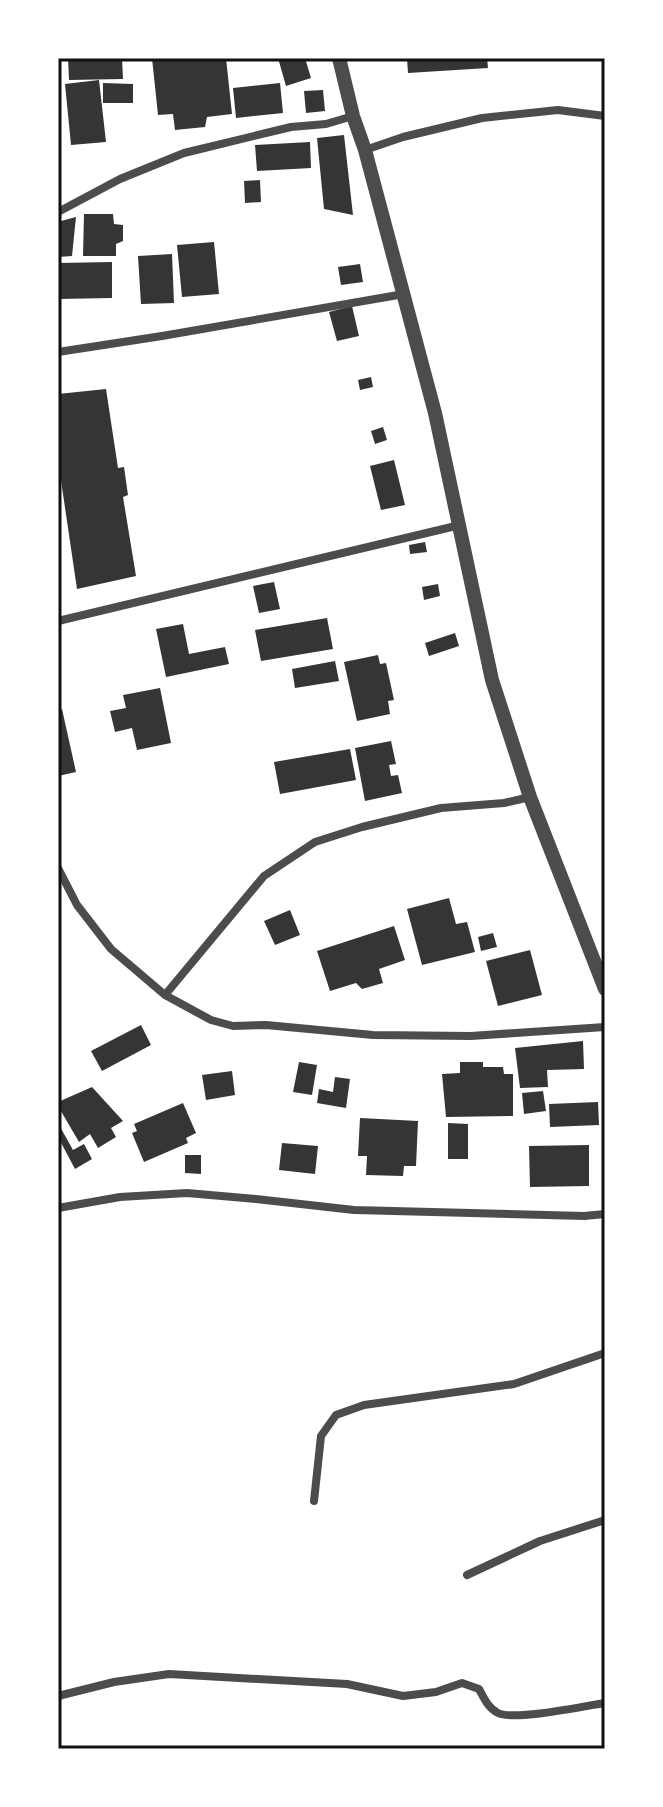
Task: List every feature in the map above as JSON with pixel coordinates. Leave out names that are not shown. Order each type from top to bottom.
[{"type":"street","points":[[339,58],[435,413],[492,680],[530,797],[605,989]]},
{"type":"street","points":[[365,150],[403,137],[482,118],[558,110],[605,116]]},
{"type":"street","points":[[58,212],[120,179],[184,153],[291,127],[326,124],[353,116]]},
{"type":"street","points":[[58,352],[404,294]]},
{"type":"street","points":[[58,621],[460,525]]},
{"type":"street","points":[[165,995],[264,876],[315,842],[441,808],[504,803],[530,797]]},
{"type":"street","points":[[58,868],[77,905],[111,949],[165,995],[211,1020],[233,1026],[266,1025],[373,1035],[471,1036],[605,1027]]},
{"type":"street","points":[[58,1208],[120,1197],[187,1193],[354,1210],[605,1214]]},
{"type":"street","points":[[314,1501],[321,1436],[336,1415],[364,1405],[514,1384],[605,1353]]},
{"type":"street","points":[[467,1575],[540,1541],[605,1520]]},
{"type":"street","points":[[58,1696],[114,1682],[169,1674],[347,1684],[403,1696],[436,1692],[462,1683],[479,1689],[489,1707],[501,1715],[536,1714],[605,1703]]},
{"type":"building","points":[[68,58],[122,58],[123,79],[69,80]]},
{"type":"building","points":[[152,58],[226,58],[232,114],[207,117],[205,127],[175,130],[173,114],[158,115]]},
{"type":"building","points":[[278,58],[305,58],[311,78],[286,86]]},
{"type":"building","points":[[407,58],[487,58],[488,68],[408,73]]},
{"type":"building","points":[[99,80],[106,142],[71,145],[65,84]]},
{"type":"building","points":[[103,83],[133,84],[133,103],[103,103]]},
{"type":"building","points":[[280,83],[283,113],[236,118],[233,88]]},
{"type":"building","points":[[323,90],[325,111],[306,113],[304,91]]},
{"type":"building","points":[[344,135],[353,215],[324,209],[317,138]]},
{"type":"building","points":[[310,142],[311,168],[257,171],[255,145]]},
{"type":"building","points":[[260,180],[261,202],[245,203],[244,181]]},
{"type":"building","points":[[84,214],[113,214],[114,224],[123,225],[123,241],[116,244],[116,256],[83,256]]},
{"type":"building","points":[[76,217],[72,256],[58,257],[58,226],[61,221]]},
{"type":"building","points":[[214,242],[219,294],[182,297],[177,245]]},
{"type":"building","points":[[172,254],[174,303],[141,304],[138,256]]},
{"type":"building","points":[[112,262],[112,298],[58,299],[58,263]]},
{"type":"building","points":[[360,264],[363,282],[341,285],[338,267]]},
{"type":"building","points":[[352,306],[359,336],[337,341],[329,312]]},
{"type":"building","points":[[371,377],[373,387],[360,390],[358,380]]},
{"type":"building","points":[[106,389],[118,468],[124,467],[128,495],[123,497],[136,576],[77,589],[58,460],[58,394]]},
{"type":"building","points":[[383,427],[387,440],[375,444],[371,431]]},
{"type":"building","points":[[394,460],[405,505],[381,510],[370,466]]},
{"type":"building","points":[[425,542],[427,552],[410,554],[409,545]]},
{"type":"building","points":[[274,582],[280,609],[259,613],[253,586]]},
{"type":"building","points":[[438,584],[440,596],[424,600],[422,587]]},
{"type":"building","points":[[327,618],[333,649],[261,661],[255,630]]},
{"type":"building","points":[[183,624],[189,654],[225,647],[229,664],[166,677],[156,629]]},
{"type":"building","points":[[455,633],[459,646],[429,656],[425,643]]},
{"type":"building","points":[[378,655],[380,664],[386,663],[394,700],[388,701],[390,714],[357,721],[344,662]]},
{"type":"building","points":[[335,661],[339,681],[295,688],[292,669]]},
{"type":"building","points":[[160,688],[171,743],[137,750],[132,728],[115,732],[110,711],[126,708],[123,695]]},
{"type":"building","points":[[62,709],[76,772],[58,776],[58,710]]},
{"type":"building","points":[[391,741],[396,764],[389,765],[391,776],[398,775],[402,793],[365,801],[355,748]]},
{"type":"building","points":[[350,749],[356,780],[280,794],[274,762]]},
{"type":"building","points":[[449,898],[456,924],[467,922],[475,952],[422,965],[407,909]]},
{"type":"building","points":[[290,910],[300,935],[275,945],[264,921]]},
{"type":"building","points":[[394,926],[405,960],[379,969],[383,983],[362,989],[356,983],[330,991],[317,951]]},
{"type":"building","points":[[493,933],[497,947],[481,951],[478,937]]},
{"type":"building","points":[[530,950],[542,995],[498,1006],[486,961]]},
{"type":"building","points":[[141,1025],[151,1045],[102,1071],[91,1051]]},
{"type":"building","points":[[583,1041],[584,1069],[547,1070],[548,1087],[520,1088],[515,1048]]},
{"type":"building","points":[[299,1062],[317,1065],[312,1095],[293,1092]]},
{"type":"building","points":[[460,1062],[483,1062],[483,1067],[503,1067],[504,1074],[513,1074],[513,1116],[446,1117],[442,1074],[460,1073]]},
{"type":"building","points":[[232,1071],[235,1095],[206,1100],[202,1075]]},
{"type":"building","points":[[335,1077],[350,1079],[346,1108],[317,1103],[319,1089],[333,1092]]},
{"type":"building","points":[[92,1087],[123,1121],[111,1128],[116,1137],[98,1148],[90,1134],[79,1142],[58,1106],[58,1102]]},
{"type":"building","points":[[543,1091],[546,1111],[524,1114],[522,1093]]},
{"type":"building","points":[[598,1102],[599,1125],[550,1127],[549,1104]]},
{"type":"building","points":[[183,1103],[196,1133],[186,1138],[188,1143],[144,1162],[132,1133],[137,1131],[134,1124]]},
{"type":"building","points":[[360,1118],[418,1121],[416,1166],[404,1166],[403,1176],[366,1175],[367,1156],[358,1156]]},
{"type":"building","points":[[58,1123],[73,1150],[84,1144],[92,1159],[75,1169],[58,1137]]},
{"type":"building","points":[[448,1123],[468,1124],[468,1159],[448,1159]]},
{"type":"building","points":[[282,1143],[318,1146],[315,1174],[279,1170]]},
{"type":"building","points":[[589,1145],[589,1186],[530,1187],[529,1146]]},
{"type":"building","points":[[185,1155],[201,1155],[201,1174],[185,1173]]}]
